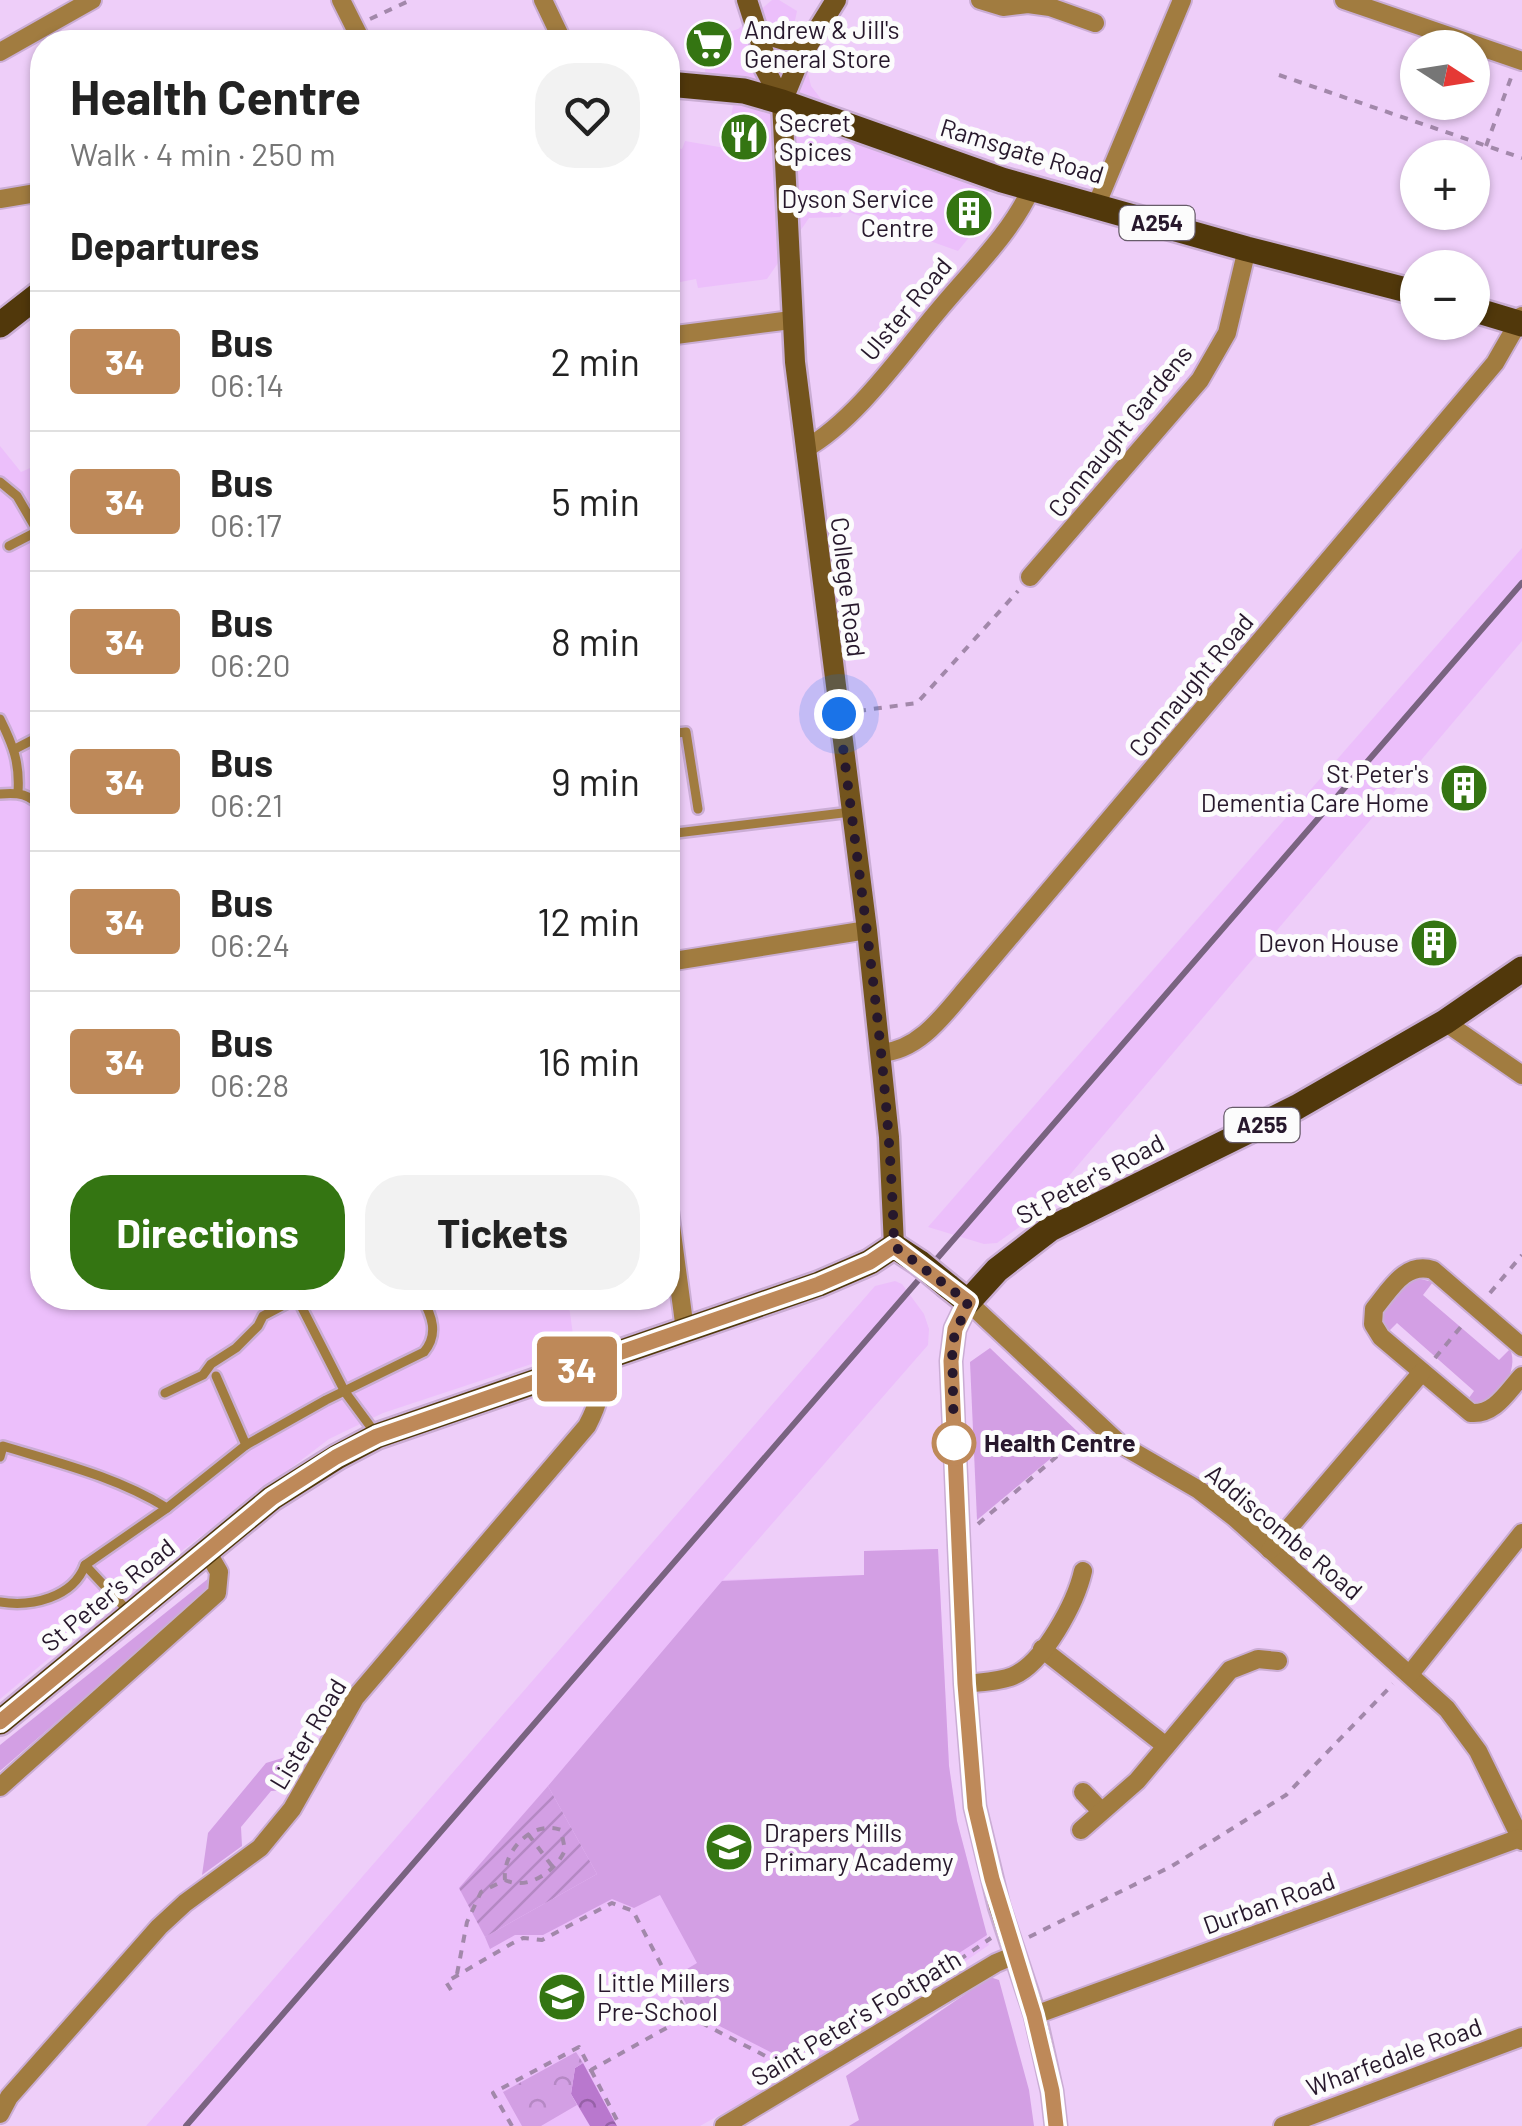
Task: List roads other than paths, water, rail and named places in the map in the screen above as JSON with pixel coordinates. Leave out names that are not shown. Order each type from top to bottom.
[{"type":"main road","name":"College Road","points":[[747,0],[764,53],[762,62],[782,102],[792,320],[881,1054],[894,1246]]},
{"type":"main road","points":[[782,102],[810,40],[836,0]]},
{"type":"main road","points":[[758,32],[784,40],[810,40]]},
{"type":"main road","name":"Ramsgate Road","points":[[680,85],[744,91],[1031,189],[1400,287]]},
{"type":"main road","points":[[0,326],[30,302]]},
{"type":"main road","points":[[1490,313],[1521,321]]},
{"type":"main road","name":"St Peter's Road","points":[[958,1294],[1050,1230],[1297,1107],[1445,1022],[1521,971]]},
{"type":"main road","points":[[894,1246],[958,1294],[952,1343],[958,1540],[975,1807],[984,1852],[1034,2015],[1056,2126]]},
{"type":"main road","name":"St Peter's Road","points":[[0,1722],[272,1498],[336,1457],[377,1436],[819,1284],[870,1262],[894,1246]]},
{"type":"street","points":[[39,30],[92,0]]},
{"type":"street","points":[[340,0],[355,30]]},
{"type":"street","points":[[543,0],[557,30]]},
{"type":"street","points":[[980,0],[1003,8],[1028,4],[1050,7],[1095,23]]},
{"type":"street","points":[[1096,206],[1182,0]]},
{"type":"street","points":[[1344,0],[1520,60]]},
{"type":"street","points":[[0,52],[30,35]]},
{"type":"street","name":"Ulster Road","points":[[806,449],[827,437],[876,384],[1014,221],[1031,189]]},
{"type":"street","points":[[0,198],[30,194]]},
{"type":"street","name":"Connaught Gardens","points":[[1030,577],[1200,380],[1228,333],[1247,249]]},
{"type":"street","points":[[680,334],[792,320]]},
{"type":"street","name":"Connaught Road","points":[[881,1054],[915,1043],[971,984],[1460,406],[1521,321]]},
{"type":"street","points":[[680,960],[867,930]]},
{"type":"street","points":[[1445,1022],[1522,1075]]},
{"type":"street","points":[[1522,1347],[1433,1270],[1408,1270],[1372,1316],[1376,1331],[1464,1410],[1479,1414],[1493,1408],[1522,1376]]},
{"type":"street","name":"Addiscombe Road","points":[[958,1294],[1096,1422],[1143,1460],[1199,1490],[1447,1709],[1516,1812],[1521,1839]]},
{"type":"street","points":[[680,1298],[684,1330]]},
{"type":"street","name":"Lister Road","points":[[3,2102],[159,1926],[260,1848],[292,1810],[355,1698],[587,1426],[600,1390],[595,1363]]},
{"type":"street","points":[[1270,1550],[1422,1372]]},
{"type":"street","points":[[1410,1674],[1522,1534]]},
{"type":"street","name":"St Peter's Road","points":[[0,1787],[217,1593],[219,1572],[208,1553]]},
{"type":"street","points":[[965,1684],[1012,1676],[1029,1665],[1066,1616],[1078,1594],[1083,1571]]},
{"type":"street","points":[[1042,1649],[1166,1746]]},
{"type":"street","points":[[1081,1830],[1137,1781],[1230,1670],[1258,1659],[1278,1660]]},
{"type":"street","points":[[1083,1792],[1101,1811]]},
{"type":"street","name":"Durban Road","points":[[1034,2015],[1521,1839]]},
{"type":"street","name":"Saint Peter's Footpath","points":[[724,2126],[1015,1955]]},
{"type":"street","name":"Wharfedale Road","points":[[1284,2126],[1522,2036]]},
{"type":"lane","points":[[0,482],[17,496],[30,518]]},
{"type":"lane","points":[[8,546],[30,538]]},
{"type":"lane","points":[[1,724],[19,768],[18,792]]},
{"type":"lane","points":[[680,733],[686,732],[698,809]]},
{"type":"lane","points":[[14,749],[30,741]]},
{"type":"lane","points":[[0,794],[18,792],[30,797]]},
{"type":"lane","points":[[680,833],[850,812]]},
{"type":"lane","points":[[165,1393],[203,1375],[211,1364],[236,1348],[263,1316],[274,1310]]},
{"type":"lane","points":[[303,1310],[345,1392],[377,1436]]},
{"type":"lane","points":[[4,1590],[0,1602],[32,1605],[50,1598],[81,1576],[85,1565],[246,1446],[424,1352],[431,1344],[433,1323],[427,1310]]},
{"type":"lane","points":[[216,1376],[246,1446]]},
{"type":"lane","points":[[0,1457],[4,1446],[45,1458],[132,1489],[167,1508]]},
{"type":"lane","points":[[85,1565],[131,1614]]},
{"type":"railway","points":[[186,2126],[1522,583]]},
{"type":"place","name":"Andrew & Jill's General Store","points":[[709,44]]},
{"type":"place","name":"Secret Spices","points":[[744,137]]},
{"type":"place","name":"Dyson Service Centre","points":[[969,213]]},
{"type":"place","name":"St Peter's Dementia Care Home","points":[[1464,788]]},
{"type":"place","name":"Devon House","points":[[1434,943]]},
{"type":"place","name":"Health Centre","points":[[954,1443]]},
{"type":"place","name":"Drapers Mills Primary Academy","points":[[729,1847]]},
{"type":"place","name":"Little Millers Pre-School","points":[[562,1997]]}]
